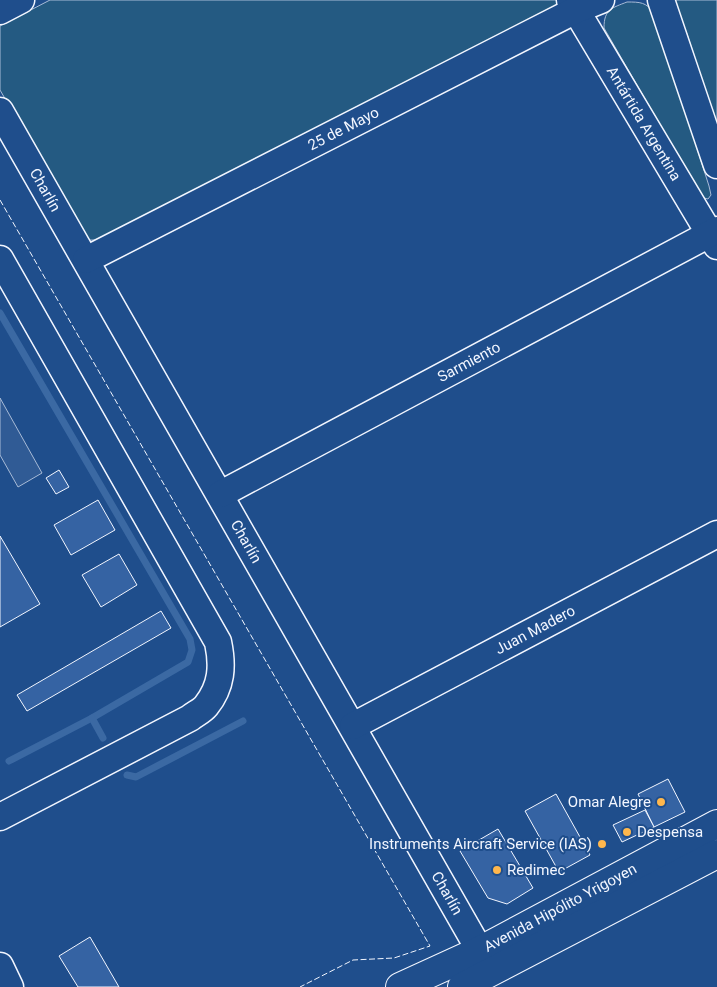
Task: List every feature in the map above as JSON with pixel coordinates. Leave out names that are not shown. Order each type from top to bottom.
[{"type":"main road","name":"Avenida Hipólito Yrigoyen","points":[[462,987],[487,961],[717,824]]},
{"type":"main road","name":"Avenida Hipólito Yrigoyen","points":[[400,987],[487,961],[717,854]]},
{"type":"street","points":[[0,11],[21,0]]},
{"type":"street","name":"25 de Mayo","points":[[86,260],[573,5],[601,0]]},
{"type":"street","points":[[661,0],[717,165]]},
{"type":"street","name":"Antártida Argentina","points":[[573,5],[714,237]]},
{"type":"street","name":"Charlín","points":[[0,111],[487,961]]},
{"type":"street","name":"Sarmiento","points":[[221,494],[714,237]]},
{"type":"street","points":[[0,259],[218,642],[222,662],[219,681],[205,708],[190,718],[0,817]]},
{"type":"street","name":"Juan Madero","points":[[353,726],[717,534]]},
{"type":"street","points":[[0,966],[10,987]]},
{"type":"shaded area","points":[[50,0],[557,0],[560,7],[98,240],[90,240],[85,237],[0,90],[0,26]]},
{"type":"shaded area","points":[[673,0],[717,0],[717,128],[687,34]]},
{"type":"shaded area","points":[[627,2],[642,3],[654,13],[709,186],[711,195],[708,199],[700,194],[604,28],[607,13]]},
{"type":"shaded area","points":[[0,398],[42,473],[18,487],[0,455]]},
{"type":"building","points":[[59,470],[69,487],[56,494],[46,478]]},
{"type":"building","points":[[98,500],[115,530],[71,555],[54,525]]},
{"type":"building","points":[[0,536],[40,604],[0,627]]},
{"type":"building","points":[[119,554],[137,585],[101,607],[82,575]]},
{"type":"building","points":[[161,611],[171,628],[27,711],[17,695]]},
{"type":"building","name":"Omar Alegre","points":[[668,779],[685,812],[654,827],[638,794]]},
{"type":"building","points":[[556,794],[590,855],[559,872],[525,811]]},
{"type":"building","points":[[645,810],[654,827],[622,842],[613,825]]},
{"type":"building","name":"Redimec","points":[[498,829],[533,888],[507,904],[488,898],[460,851]]},
{"type":"building","points":[[90,937],[119,987],[78,987],[59,956]]},
{"type":"waterway","points":[[0,313],[190,639],[192,650],[188,662],[92,718],[9,761]]},
{"type":"waterway","points":[[92,718],[103,738]]},
{"type":"waterway","points":[[127,775],[136,777],[243,721]]},
{"type":"fence","points":[[0,200],[430,946],[394,958],[353,960],[300,987]]},
{"type":"place","name":"Omar Alegre","points":[[661,802]]},
{"type":"place","name":"Despensa","points":[[627,832]]},
{"type":"place","name":"Instruments Aircraft Service (IAS)","points":[[602,844]]},
{"type":"place","name":"Redimec","points":[[497,870]]}]
